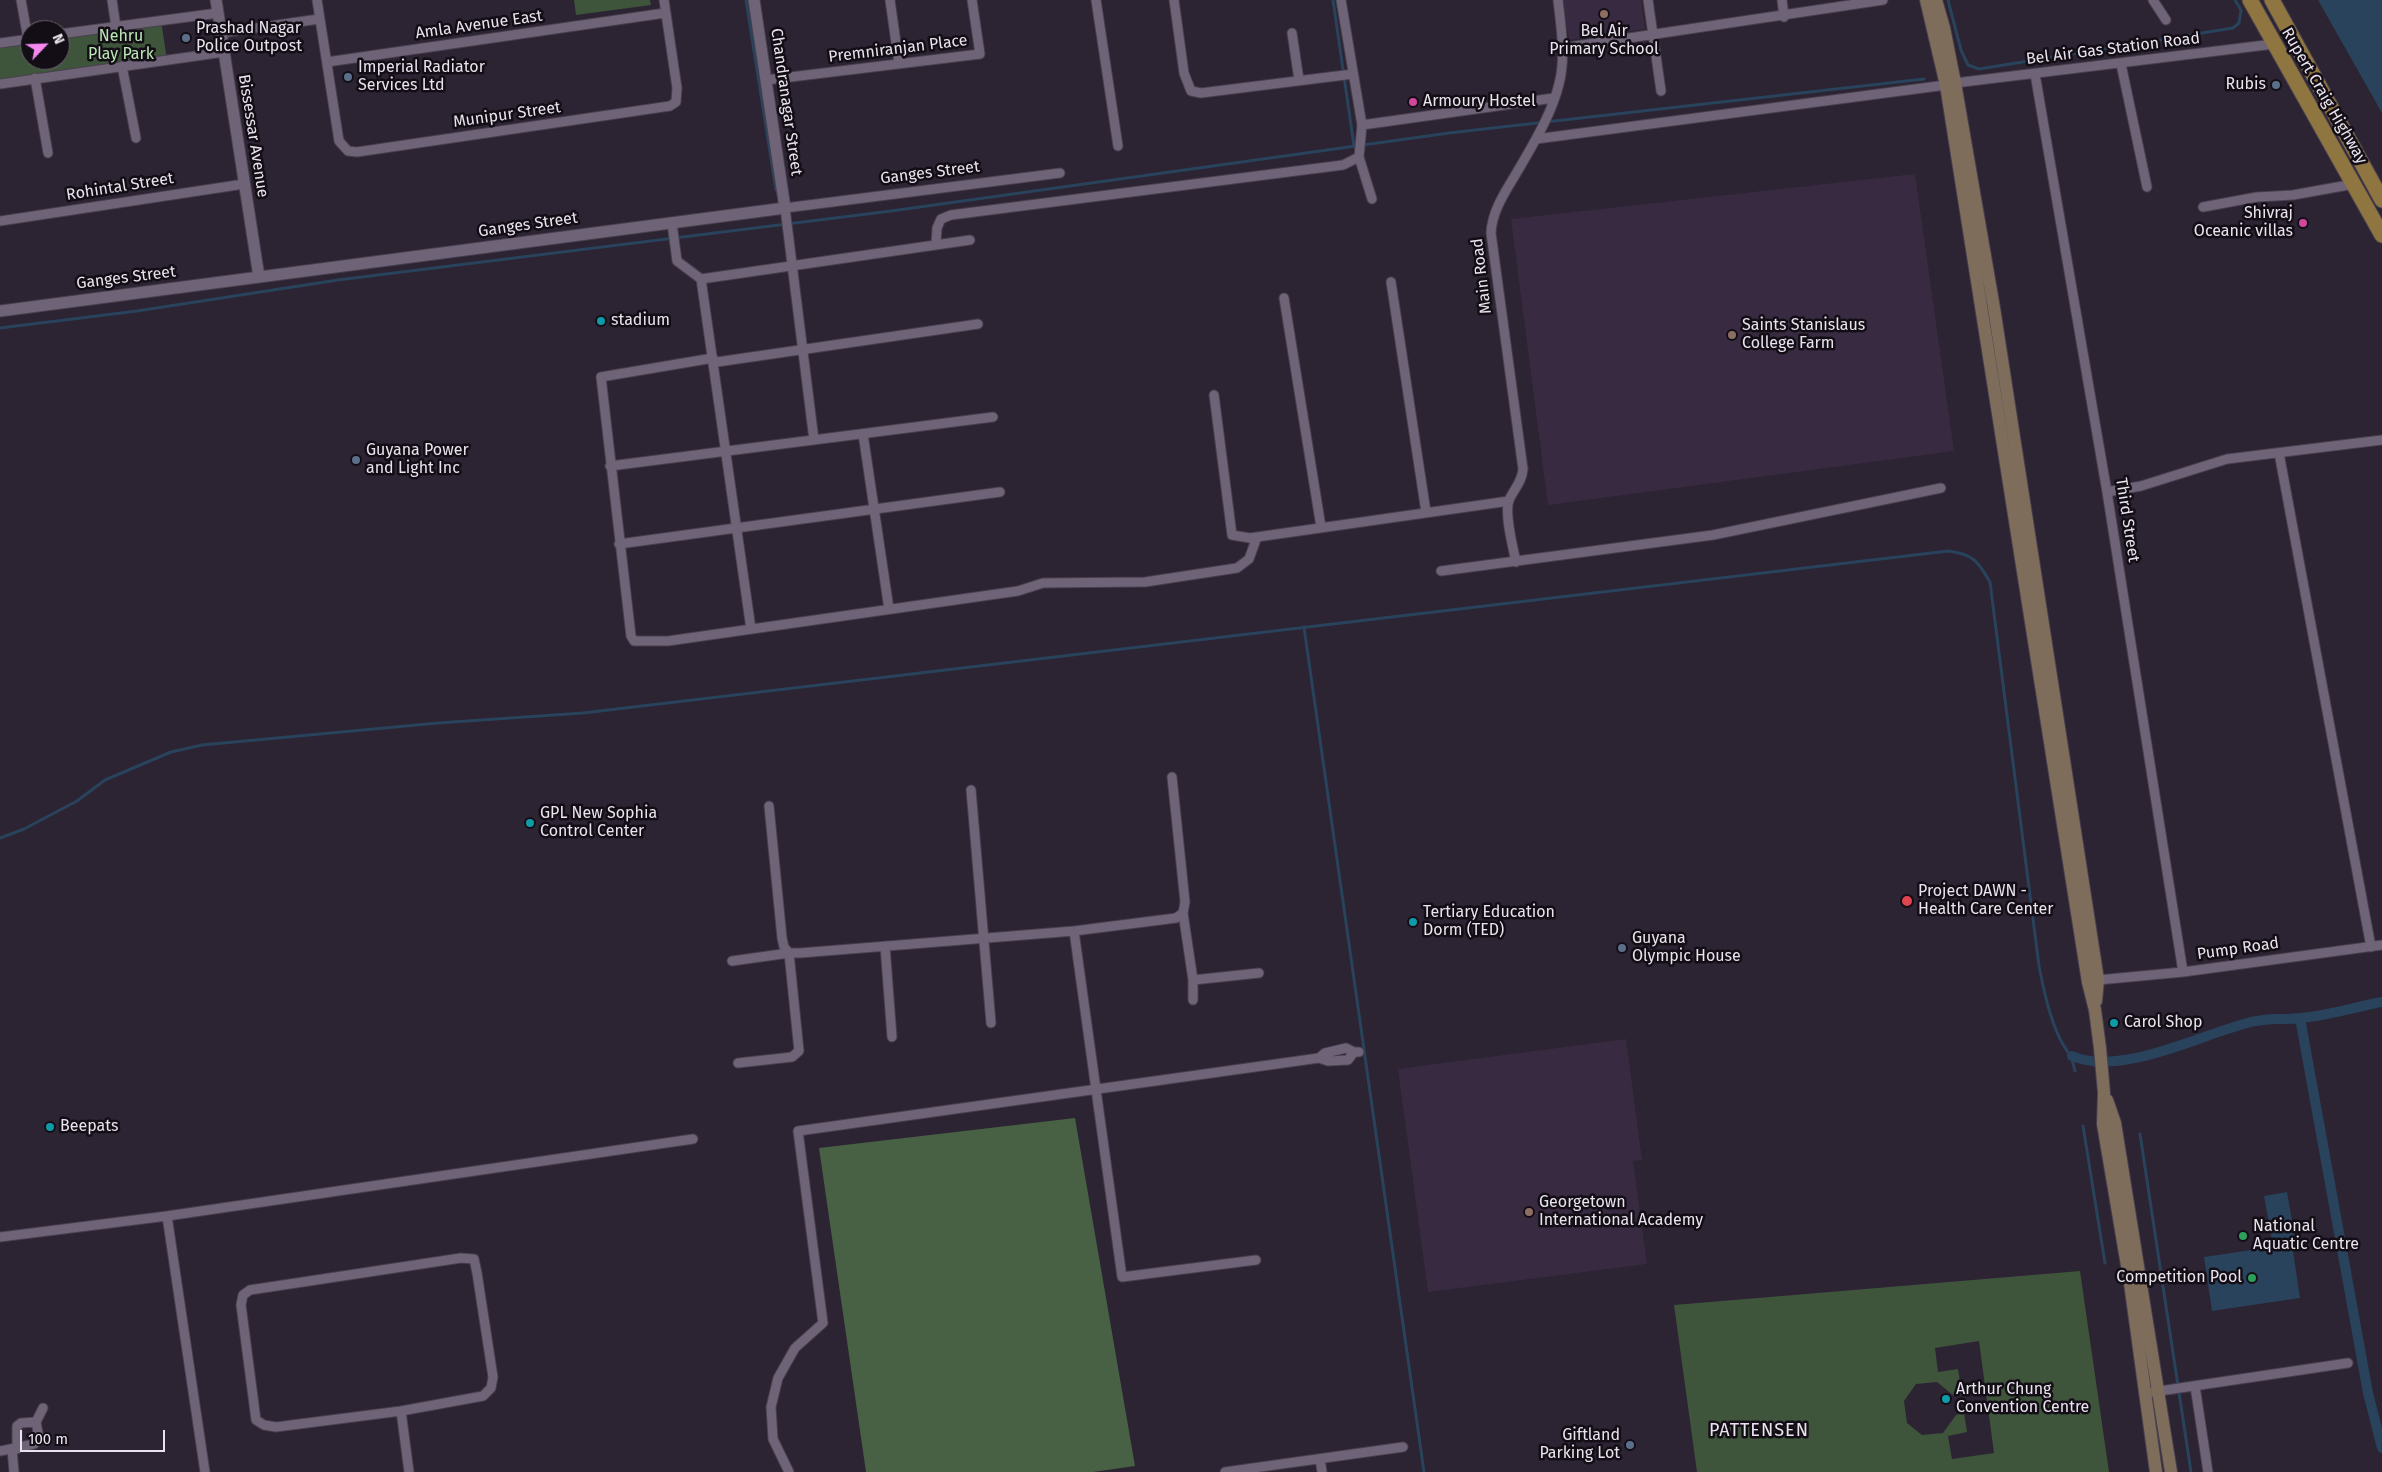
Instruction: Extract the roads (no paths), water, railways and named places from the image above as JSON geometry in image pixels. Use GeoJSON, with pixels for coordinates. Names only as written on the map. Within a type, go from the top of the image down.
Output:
{"type":"FeatureCollection","features":[{"type":"Feature","properties":{"kind":"main road"},"geometry":{"type":"LineString","coordinates":[[1926,0],[1950,84],[1994,308],[2098,980],[2095,1013]]}},
{"type":"Feature","properties":{"kind":"main road"},"geometry":{"type":"LineString","coordinates":[[1936,0],[2088,982],[2095,1013],[2104,1089],[2103,1124],[2130,1283],[2157,1391],[2171,1472]]}},
{"type":"Feature","properties":{"kind":"main road","name":"Rupert Craig Highway"},"geometry":{"type":"LineString","coordinates":[[2250,0],[2382,235]]}},
{"type":"Feature","properties":{"kind":"main road","name":"Rupert Craig Highway"},"geometry":{"type":"LineString","coordinates":[[2272,0],[2382,200]]}},
{"type":"Feature","properties":{"kind":"main road"},"geometry":{"type":"LineString","coordinates":[[2156,1472],[2157,1391]]}},
{"type":"Feature","properties":{"kind":"street"},"geometry":{"type":"LineString","coordinates":[[21,0],[25,20]]}},
{"type":"Feature","properties":{"kind":"street"},"geometry":{"type":"LineString","coordinates":[[112,0],[116,27]]}},
{"type":"Feature","properties":{"kind":"street","name":"Bissessar Avenue"},"geometry":{"type":"LineString","coordinates":[[216,0],[259,277]]}},
{"type":"Feature","properties":{"kind":"street"},"geometry":{"type":"LineString","coordinates":[[317,0],[326,62]]}},
{"type":"Feature","properties":{"kind":"street"},"geometry":{"type":"LineString","coordinates":[[664,0],[666,13]]}},
{"type":"Feature","properties":{"kind":"street","name":"Chandranagar Street"},"geometry":{"type":"LineString","coordinates":[[754,0],[785,208]]}},
{"type":"Feature","properties":{"kind":"street"},"geometry":{"type":"LineString","coordinates":[[890,0],[900,64]]}},
{"type":"Feature","properties":{"kind":"street","name":"Premniranjan Place"},"geometry":{"type":"LineString","coordinates":[[766,80],[980,54],[972,0]]}},
{"type":"Feature","properties":{"kind":"street"},"geometry":{"type":"LineString","coordinates":[[1096,0],[1118,146]]}},
{"type":"Feature","properties":{"kind":"street"},"geometry":{"type":"LineString","coordinates":[[1174,0],[1184,72],[1191,91],[1201,93],[1349,74]]}},
{"type":"Feature","properties":{"kind":"street"},"geometry":{"type":"LineString","coordinates":[[1342,0],[1349,74],[1362,125],[1360,154],[1372,199]]}},
{"type":"Feature","properties":{"kind":"street","name":"Main Road"},"geometry":{"type":"LineString","coordinates":[[1509,500],[1518,487],[1523,469],[1492,243],[1491,222],[1536,139],[1560,84],[1562,48],[1558,0]]}},
{"type":"Feature","properties":{"kind":"street"},"geometry":{"type":"LineString","coordinates":[[1648,0],[1660,91]]}},
{"type":"Feature","properties":{"kind":"street"},"geometry":{"type":"LineString","coordinates":[[1782,0],[1784,17]]}},
{"type":"Feature","properties":{"kind":"street"},"geometry":{"type":"LineString","coordinates":[[1562,48],[1784,17],[1883,0]]}},
{"type":"Feature","properties":{"kind":"street"},"geometry":{"type":"LineString","coordinates":[[2153,0],[2166,20]]}},
{"type":"Feature","properties":{"kind":"street"},"geometry":{"type":"LineString","coordinates":[[70,33],[218,13]]}},
{"type":"Feature","properties":{"kind":"street","name":"Amla Avenue East"},"geometry":{"type":"LineString","coordinates":[[326,62],[666,13]]}},
{"type":"Feature","properties":{"kind":"street","name":"Munipur Street"},"geometry":{"type":"LineString","coordinates":[[326,62],[338,141],[348,151],[357,152],[670,106],[676,102],[676,88],[666,13]]}},
{"type":"Feature","properties":{"kind":"street"},"geometry":{"type":"LineString","coordinates":[[221,32],[319,19]]}},
{"type":"Feature","properties":{"kind":"street"},"geometry":{"type":"LineString","coordinates":[[1292,33],[1299,80]]}},
{"type":"Feature","properties":{"kind":"street"},"geometry":{"type":"LineString","coordinates":[[0,43],[20,40]]}},
{"type":"Feature","properties":{"kind":"street","name":"Bel Air Gas Station Road"},"geometry":{"type":"LineString","coordinates":[[1536,139],[1950,84],[2274,44]]}},
{"type":"Feature","properties":{"kind":"street"},"geometry":{"type":"LineString","coordinates":[[0,84],[224,52]]}},
{"type":"Feature","properties":{"kind":"street"},"geometry":{"type":"LineString","coordinates":[[2121,64],[2147,187]]}},
{"type":"Feature","properties":{"kind":"street"},"geometry":{"type":"LineString","coordinates":[[122,66],[136,138]]}},
{"type":"Feature","properties":{"kind":"street","name":"Third Street"},"geometry":{"type":"LineString","coordinates":[[2035,74],[2107,492],[2183,972]]}},
{"type":"Feature","properties":{"kind":"street"},"geometry":{"type":"LineString","coordinates":[[35,78],[48,153]]}},
{"type":"Feature","properties":{"kind":"street"},"geometry":{"type":"LineString","coordinates":[[1362,125],[1554,98]]}},
{"type":"Feature","properties":{"kind":"street"},"geometry":{"type":"LineString","coordinates":[[936,244],[937,228],[941,219],[951,215],[1343,165],[1360,154]]}},
{"type":"Feature","properties":{"kind":"street","name":"Ganges Street"},"geometry":{"type":"LineString","coordinates":[[0,311],[259,277],[673,228],[785,208],[1060,173]]}},
{"type":"Feature","properties":{"kind":"street","name":"Rohintal Street"},"geometry":{"type":"LineString","coordinates":[[0,220],[244,184]]}},
{"type":"Feature","properties":{"kind":"street"},"geometry":{"type":"LineString","coordinates":[[2203,208],[2257,197],[2293,195],[2354,184]]}},
{"type":"Feature","properties":{"kind":"street"},"geometry":{"type":"LineString","coordinates":[[785,208],[814,440]]}},
{"type":"Feature","properties":{"kind":"street"},"geometry":{"type":"LineString","coordinates":[[673,228],[677,261],[701,279],[970,240]]}},
{"type":"Feature","properties":{"kind":"street"},"geometry":{"type":"LineString","coordinates":[[701,279],[751,629]]}},
{"type":"Feature","properties":{"kind":"street"},"geometry":{"type":"LineString","coordinates":[[1391,282],[1426,512]]}},
{"type":"Feature","properties":{"kind":"street"},"geometry":{"type":"LineString","coordinates":[[1284,298],[1321,527]]}},
{"type":"Feature","properties":{"kind":"street"},"geometry":{"type":"LineString","coordinates":[[978,324],[717,362],[713,359],[600,377],[630,631],[634,641],[668,641],[1018,591],[1044,583],[1145,582],[1237,568],[1249,559],[1257,537]]}},
{"type":"Feature","properties":{"kind":"street"},"geometry":{"type":"LineString","coordinates":[[1214,395],[1232,535],[1257,537],[1509,500],[1508,512],[1516,562]]}},
{"type":"Feature","properties":{"kind":"street"},"geometry":{"type":"LineString","coordinates":[[610,466],[993,417]]}},
{"type":"Feature","properties":{"kind":"street"},"geometry":{"type":"LineString","coordinates":[[863,434],[889,609]]}},
{"type":"Feature","properties":{"kind":"street"},"geometry":{"type":"LineString","coordinates":[[2107,492],[2141,486],[2227,459],[2382,440]]}},
{"type":"Feature","properties":{"kind":"street"},"geometry":{"type":"LineString","coordinates":[[2279,453],[2372,947]]}},
{"type":"Feature","properties":{"kind":"street"},"geometry":{"type":"LineString","coordinates":[[1441,571],[1736,531],[1941,488]]}},
{"type":"Feature","properties":{"kind":"street"},"geometry":{"type":"LineString","coordinates":[[619,544],[1000,492]]}},
{"type":"Feature","properties":{"kind":"street"},"geometry":{"type":"LineString","coordinates":[[1172,777],[1185,902],[1183,913],[1193,980],[1193,1000]]}},
{"type":"Feature","properties":{"kind":"street"},"geometry":{"type":"LineString","coordinates":[[971,790],[991,1023]]}},
{"type":"Feature","properties":{"kind":"street"},"geometry":{"type":"LineString","coordinates":[[738,1064],[792,1057],[799,1051],[789,952],[784,947],[782,938],[769,806]]}},
{"type":"Feature","properties":{"kind":"street"},"geometry":{"type":"LineString","coordinates":[[732,961],[789,952],[1074,930],[1176,918],[1183,913]]}},
{"type":"Feature","properties":{"kind":"street"},"geometry":{"type":"LineString","coordinates":[[1074,930],[1122,1276],[1256,1260]]}},
{"type":"Feature","properties":{"kind":"street","name":"Pump Road"},"geometry":{"type":"LineString","coordinates":[[2098,980],[2183,972],[2382,945]]}},
{"type":"Feature","properties":{"kind":"street"},"geometry":{"type":"LineString","coordinates":[[885,946],[892,1037]]}},
{"type":"Feature","properties":{"kind":"street"},"geometry":{"type":"LineString","coordinates":[[1193,980],[1259,973]]}},
{"type":"Feature","properties":{"kind":"street"},"geometry":{"type":"LineString","coordinates":[[789,1472],[773,1439],[771,1407],[778,1378],[795,1348],[823,1323],[798,1131],[1097,1087],[1319,1058],[1328,1061],[1348,1060],[1357,1052]]}},
{"type":"Feature","properties":{"kind":"street"},"geometry":{"type":"LineString","coordinates":[[0,1237],[167,1216],[693,1138]]}},
{"type":"Feature","properties":{"kind":"street"},"geometry":{"type":"LineString","coordinates":[[167,1216],[205,1472]]}},
{"type":"Feature","properties":{"kind":"street"},"geometry":{"type":"LineString","coordinates":[[461,1258],[474,1259],[493,1377],[491,1388],[483,1396],[401,1410],[276,1427],[264,1425],[256,1420],[242,1305],[243,1295],[250,1290],[260,1288],[461,1258]]}},
{"type":"Feature","properties":{"kind":"street"},"geometry":{"type":"LineString","coordinates":[[2157,1391],[2348,1363]]}},
{"type":"Feature","properties":{"kind":"street"},"geometry":{"type":"LineString","coordinates":[[2194,1386],[2208,1472]]}},
{"type":"Feature","properties":{"kind":"street"},"geometry":{"type":"LineString","coordinates":[[0,1451],[34,1444],[38,1438],[36,1422],[43,1408]]}},
{"type":"Feature","properties":{"kind":"street"},"geometry":{"type":"LineString","coordinates":[[401,1410],[409,1472]]}},
{"type":"Feature","properties":{"kind":"street"},"geometry":{"type":"LineString","coordinates":[[14,1472],[16,1426],[21,1423],[36,1422]]}},
{"type":"Feature","properties":{"kind":"street"},"geometry":{"type":"LineString","coordinates":[[1225,1472],[1403,1447]]}},
{"type":"Feature","properties":{"kind":"street"},"geometry":{"type":"LineString","coordinates":[[1320,1458],[1322,1472]]}},
{"type":"Feature","properties":{"kind":"water"},"geometry":{"type":"Polygon","coordinates":[[[2318,0],[2382,0],[2382,113],[2318,0]]]}},
{"type":"Feature","properties":{"kind":"water"},"geometry":{"type":"Polygon","coordinates":[[[2287,1192],[2295,1238],[2272,1241],[2264,1196],[2287,1192]]]}},
{"type":"Feature","properties":{"kind":"water","name":"Competition Pool"},"geometry":{"type":"Polygon","coordinates":[[[2292,1244],[2300,1298],[2212,1311],[2204,1257],[2292,1244]]]}},
{"type":"Feature","properties":{"kind":"waterway"},"geometry":{"type":"LineString","coordinates":[[746,0],[776,190]]}},
{"type":"Feature","properties":{"kind":"waterway"},"geometry":{"type":"LineString","coordinates":[[1333,0],[1354,146]]}},
{"type":"Feature","properties":{"kind":"waterway"},"geometry":{"type":"LineString","coordinates":[[1948,0],[1961,50],[1968,65],[1979,69],[2233,28],[2239,23],[2241,10],[2235,0]]}},
{"type":"Feature","properties":{"kind":"waterway"},"geometry":{"type":"LineString","coordinates":[[0,328],[137,311],[338,280],[891,211],[1449,133],[1924,79]]}},
{"type":"Feature","properties":{"kind":"waterway"},"geometry":{"type":"LineString","coordinates":[[0,838],[24,829],[77,801],[105,780],[171,752],[202,745],[438,723],[583,713],[1948,551],[1963,554],[1974,560],[1990,582],[2039,966],[2053,1021],[2060,1039],[2071,1057],[2075,1071]]}},
{"type":"Feature","properties":{"kind":"waterway"},"geometry":{"type":"LineString","coordinates":[[1304,627],[1424,1472]]}},
{"type":"Feature","properties":{"kind":"waterway"},"geometry":{"type":"LineString","coordinates":[[2072,1056],[2092,1061],[2137,1058],[2251,1022],[2310,1017],[2382,1002]]}},
{"type":"Feature","properties":{"kind":"waterway"},"geometry":{"type":"LineString","coordinates":[[2300,1018],[2368,1393],[2382,1448]]}},
{"type":"Feature","properties":{"kind":"waterway"},"geometry":{"type":"LineString","coordinates":[[2083,1126],[2105,1263]]}},
{"type":"Feature","properties":{"kind":"waterway"},"geometry":{"type":"LineString","coordinates":[[2140,1134],[2191,1472]]}},
{"type":"Feature","properties":{"kind":"place","name":"Bel Air Primary School"},"geometry":{"type":"Point","coordinates":[1604,14]}},
{"type":"Feature","properties":{"kind":"place","name":"Prashad Nagar Police Outpost"},"geometry":{"type":"Point","coordinates":[186,38]}},
{"type":"Feature","properties":{"kind":"place","name":"Imperial Radiator Services Ltd"},"geometry":{"type":"Point","coordinates":[348,77]}},
{"type":"Feature","properties":{"kind":"place","name":"Rubis"},"geometry":{"type":"Point","coordinates":[2276,85]}},
{"type":"Feature","properties":{"kind":"place","name":"Armoury Hostel"},"geometry":{"type":"Point","coordinates":[1413,102]}},
{"type":"Feature","properties":{"kind":"place","name":"Shivraj Oceanic villas"},"geometry":{"type":"Point","coordinates":[2303,223]}},
{"type":"Feature","properties":{"kind":"place","name":"stadium"},"geometry":{"type":"Point","coordinates":[601,321]}},
{"type":"Feature","properties":{"kind":"place","name":"Saints Stanislaus College Farm"},"geometry":{"type":"Point","coordinates":[1732,335]}},
{"type":"Feature","properties":{"kind":"place","name":"Guyana Power and Light Inc"},"geometry":{"type":"Point","coordinates":[356,460]}},
{"type":"Feature","properties":{"kind":"place","name":"GPL New Sophia Control Center"},"geometry":{"type":"Point","coordinates":[530,823]}},
{"type":"Feature","properties":{"kind":"place","name":"Project DAWN - Health Care Center"},"geometry":{"type":"Point","coordinates":[1907,901]}},
{"type":"Feature","properties":{"kind":"place","name":"Tertiary Education Dorm (TED)"},"geometry":{"type":"Point","coordinates":[1413,922]}},
{"type":"Feature","properties":{"kind":"place","name":"Guyana Olympic House"},"geometry":{"type":"Point","coordinates":[1622,948]}},
{"type":"Feature","properties":{"kind":"place","name":"Carol Shop"},"geometry":{"type":"Point","coordinates":[2114,1023]}},
{"type":"Feature","properties":{"kind":"place","name":"Beepats"},"geometry":{"type":"Point","coordinates":[50,1127]}},
{"type":"Feature","properties":{"kind":"place","name":"Georgetown International Academy"},"geometry":{"type":"Point","coordinates":[1529,1212]}},
{"type":"Feature","properties":{"kind":"place","name":"National Aquatic Centre"},"geometry":{"type":"Point","coordinates":[2243,1236]}},
{"type":"Feature","properties":{"kind":"place","name":"Competition Pool"},"geometry":{"type":"Point","coordinates":[2252,1278]}},
{"type":"Feature","properties":{"kind":"place","name":"Arthur Chung Convention Centre"},"geometry":{"type":"Point","coordinates":[1946,1399]}},
{"type":"Feature","properties":{"kind":"place","name":"Giftland Parking Lot"},"geometry":{"type":"Point","coordinates":[1630,1445]}},
{"type":"Feature","properties":{"kind":"district","name":"PATTENSEN"},"geometry":{"type":"Point","coordinates":[1759,1431]}},
{"type":"Feature","properties":{"kind":"park label","name":"Nehru Play Park"},"geometry":{"type":"Point","coordinates":[121,46]}}]}
